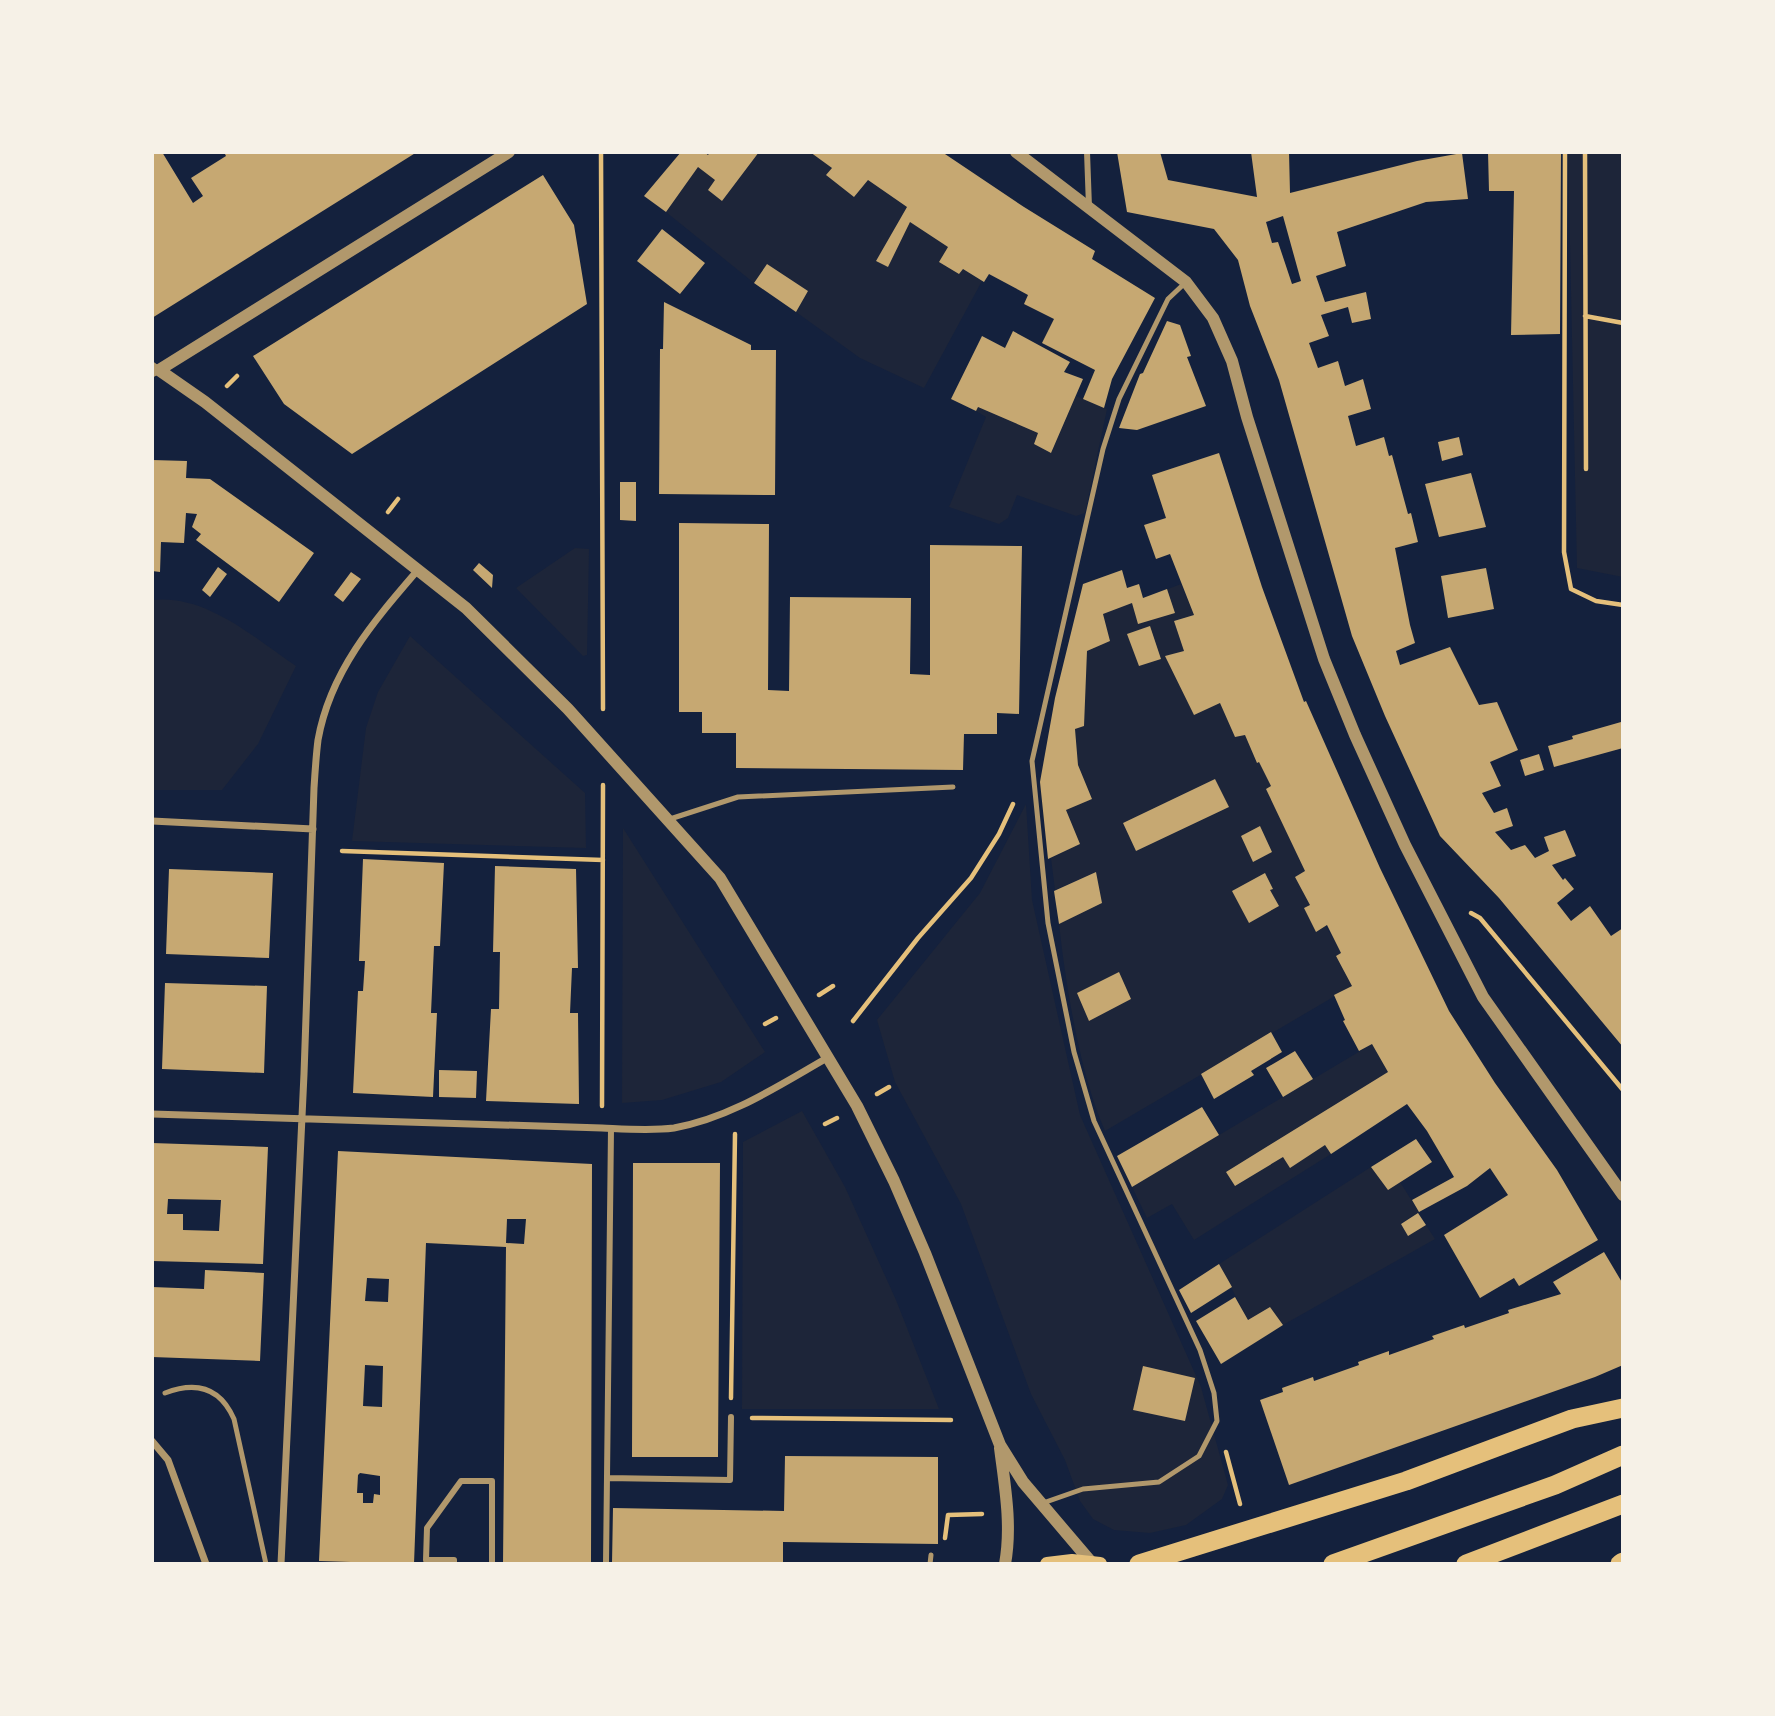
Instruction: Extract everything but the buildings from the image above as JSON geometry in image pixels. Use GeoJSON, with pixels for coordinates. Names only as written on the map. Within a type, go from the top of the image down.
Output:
{"type":"FeatureCollection","features":[{"type":"Feature","properties":{"kind":"highway"},"geometry":{"type":"LineString","coordinates":[[1139,1564],[1406,1481],[1572,1419],[1623,1408]]}},
{"type":"Feature","properties":{"kind":"highway"},"geometry":{"type":"LineString","coordinates":[[1333,1564],[1555,1485],[1623,1455]]}},
{"type":"Feature","properties":{"kind":"highway"},"geometry":{"type":"LineString","coordinates":[[1466,1564],[1623,1503]]}},
{"type":"Feature","properties":{"kind":"main road"},"geometry":{"type":"LineString","coordinates":[[1047,1564],[1072,1561],[1096,1563]]}},
{"type":"Feature","properties":{"kind":"street"},"geometry":{"type":"LineString","coordinates":[[509,152],[154,370],[205,401],[466,608],[568,709],[719,878],[857,1106],[925,1253],[1000,1445],[1023,1482],[1096,1563]]}},
{"type":"Feature","properties":{"kind":"street"},"geometry":{"type":"LineString","coordinates":[[1016,152],[1186,282],[1213,318],[1231,360],[1324,659],[1405,845],[1483,998],[1623,1195]]}},
{"type":"Feature","properties":{"kind":"street"},"geometry":{"type":"LineString","coordinates":[[1087,152],[1089,206]]}},
{"type":"Feature","properties":{"kind":"street"},"geometry":{"type":"LineString","coordinates":[[281,1564],[318,741],[325,712],[339,676],[353,651],[377,616],[417,571]]}},
{"type":"Feature","properties":{"kind":"street"},"geometry":{"type":"LineString","coordinates":[[152,821],[313,829]]}},
{"type":"Feature","properties":{"kind":"street"},"geometry":{"type":"LineString","coordinates":[[152,1114],[611,1129],[670,1128],[707,1121],[735,1110],[827,1058]]}},
{"type":"Feature","properties":{"kind":"street"},"geometry":{"type":"LineString","coordinates":[[606,1564],[611,1129]]}},
{"type":"Feature","properties":{"kind":"street"},"geometry":{"type":"LineString","coordinates":[[607,1478],[730,1480],[731,1417]]}},
{"type":"Feature","properties":{"kind":"street"},"geometry":{"type":"LineString","coordinates":[[152,1441],[168,1460],[206,1564]]}},
{"type":"Feature","properties":{"kind":"street"},"geometry":{"type":"LineString","coordinates":[[1000,1445],[1008,1516],[1009,1547],[1005,1564]]}},
{"type":"Feature","properties":{"kind":"street"},"geometry":{"type":"LineString","coordinates":[[454,1564],[454,1560],[426,1560],[427,1528],[461,1481],[492,1481],[492,1564]]}},
{"type":"Feature","properties":{"kind":"lane"},"geometry":{"type":"LineString","coordinates":[[1041,1504],[1083,1489],[1159,1482],[1199,1456],[1217,1421],[1214,1393],[1200,1350],[1094,1121],[1074,1052],[1048,923],[1032,761],[1103,449],[1119,399],[1168,299],[1186,282]]}},
{"type":"Feature","properties":{"kind":"lane"},"geometry":{"type":"LineString","coordinates":[[667,820],[738,797],[953,787]]}},
{"type":"Feature","properties":{"kind":"lane"},"geometry":{"type":"LineString","coordinates":[[165,1393],[195,1386],[210,1391],[229,1408],[234,1419],[266,1564]]}},
{"type":"Feature","properties":{"kind":"lane"},"geometry":{"type":"LineString","coordinates":[[930,1564],[931,1555]]}},
{"type":"Feature","properties":{"kind":"path"},"geometry":{"type":"LineString","coordinates":[[601,152],[603,709]]}},
{"type":"Feature","properties":{"kind":"path"},"geometry":{"type":"LineString","coordinates":[[1565,152],[1564,552],[1571,589],[1596,601],[1623,605]]}},
{"type":"Feature","properties":{"kind":"path"},"geometry":{"type":"LineString","coordinates":[[1585,152],[1586,469]]}},
{"type":"Feature","properties":{"kind":"path"},"geometry":{"type":"LineString","coordinates":[[1585,316],[1623,323]]}},
{"type":"Feature","properties":{"kind":"path"},"geometry":{"type":"LineString","coordinates":[[226,387],[237,376]]}},
{"type":"Feature","properties":{"kind":"path"},"geometry":{"type":"LineString","coordinates":[[388,512],[398,499]]}},
{"type":"Feature","properties":{"kind":"path"},"geometry":{"type":"LineString","coordinates":[[853,1021],[918,938],[978,868],[999,834],[1032,761]]}},
{"type":"Feature","properties":{"kind":"path"},"geometry":{"type":"LineString","coordinates":[[602,1110],[603,780]]}},
{"type":"Feature","properties":{"kind":"path"},"geometry":{"type":"LineString","coordinates":[[342,851],[603,860]]}},
{"type":"Feature","properties":{"kind":"path"},"geometry":{"type":"LineString","coordinates":[[1432,897],[1480,918],[1623,1090]]}},
{"type":"Feature","properties":{"kind":"path"},"geometry":{"type":"LineString","coordinates":[[815,997],[833,986]]}},
{"type":"Feature","properties":{"kind":"path"},"geometry":{"type":"LineString","coordinates":[[876,1095],[889,1087]]}},
{"type":"Feature","properties":{"kind":"path"},"geometry":{"type":"LineString","coordinates":[[735,1133],[731,1417],[951,1420]]}},
{"type":"Feature","properties":{"kind":"path"},"geometry":{"type":"LineString","coordinates":[[1217,1421],[1243,1514]]}},
{"type":"Feature","properties":{"kind":"path"},"geometry":{"type":"LineString","coordinates":[[947,1515],[983,1514]]}},
{"type":"Feature","properties":{"kind":"shaded area"},"geometry":{"type":"Polygon","coordinates":[[[759,152],[810,152],[832,168],[827,176],[854,197],[868,180],[907,207],[876,261],[888,267],[910,222],[948,247],[939,262],[959,274],[963,269],[982,281],[924,388],[860,358],[796,312],[808,291],[767,264],[754,283],[666,212],[698,167],[715,180],[708,190],[722,201],[759,152]]]}},
{"type":"Feature","properties":{"kind":"shaded area"},"geometry":{"type":"Polygon","coordinates":[[[1568,152],[1623,152],[1623,577],[1577,568],[1568,152]]]}},
{"type":"Feature","properties":{"kind":"shaded area"},"geometry":{"type":"Polygon","coordinates":[[[1076,396],[1107,409],[1085,513],[1076,516],[1017,495],[1008,518],[999,524],[949,507],[986,417],[976,411],[978,407],[1038,433],[1034,444],[1051,453],[1076,396]]]}},
{"type":"Feature","properties":{"kind":"shaded area"},"geometry":{"type":"Polygon","coordinates":[[[575,548],[589,549],[587,655],[583,656],[516,588],[575,548]]]}},
{"type":"Feature","properties":{"kind":"shaded area"},"geometry":{"type":"Polygon","coordinates":[[[1181,584],[1194,615],[1174,621],[1184,651],[1166,657],[1194,714],[1220,703],[1235,737],[1245,735],[1256,762],[1259,762],[1271,786],[1267,789],[1305,871],[1295,877],[1336,943],[1341,953],[1336,956],[1352,986],[1105,1131],[1081,1057],[1059,924],[1102,903],[1096,872],[1055,890],[1051,858],[1080,844],[1066,810],[1092,798],[1078,765],[1075,729],[1085,687],[1087,651],[1110,641],[1103,614],[1181,584]],[[1215,779],[1123,823],[1136,851],[1228,808],[1215,779]]]}},
{"type":"Feature","properties":{"kind":"shaded area"},"geometry":{"type":"Polygon","coordinates":[[[152,600],[172,600],[211,611],[246,631],[296,666],[258,744],[222,790],[152,790],[152,600]]]}},
{"type":"Feature","properties":{"kind":"shaded area"},"geometry":{"type":"Polygon","coordinates":[[[410,636],[585,793],[586,848],[352,841],[366,728],[378,692],[410,636]]]}},
{"type":"Feature","properties":{"kind":"shaded area"},"geometry":{"type":"Polygon","coordinates":[[[1026,804],[1032,900],[1080,1115],[1201,1387],[1228,1485],[1222,1499],[1186,1525],[1150,1533],[1114,1530],[1093,1519],[1080,1501],[1065,1460],[1031,1394],[961,1204],[895,1082],[877,1020],[980,893],[1026,804]]]}},
{"type":"Feature","properties":{"kind":"shaded area"},"geometry":{"type":"Polygon","coordinates":[[[623,828],[765,1052],[721,1082],[662,1100],[622,1103],[623,828]]]}},
{"type":"Feature","properties":{"kind":"shaded area"},"geometry":{"type":"Polygon","coordinates":[[[1372,1044],[1388,1072],[1226,1172],[1236,1186],[1283,1157],[1325,1145],[1331,1154],[1194,1240],[1172,1204],[1147,1218],[1132,1187],[1372,1044]]]}},
{"type":"Feature","properties":{"kind":"shaded area"},"geometry":{"type":"Polygon","coordinates":[[[802,1111],[845,1187],[896,1300],[939,1409],[742,1409],[743,1142],[802,1111]]]}},
{"type":"Feature","properties":{"kind":"shaded area"},"geometry":{"type":"Polygon","coordinates":[[[1371,1167],[1388,1189],[1400,1182],[1419,1212],[1401,1223],[1408,1235],[1426,1225],[1435,1239],[1283,1325],[1270,1307],[1248,1320],[1219,1264],[1371,1167]]]}}]}
